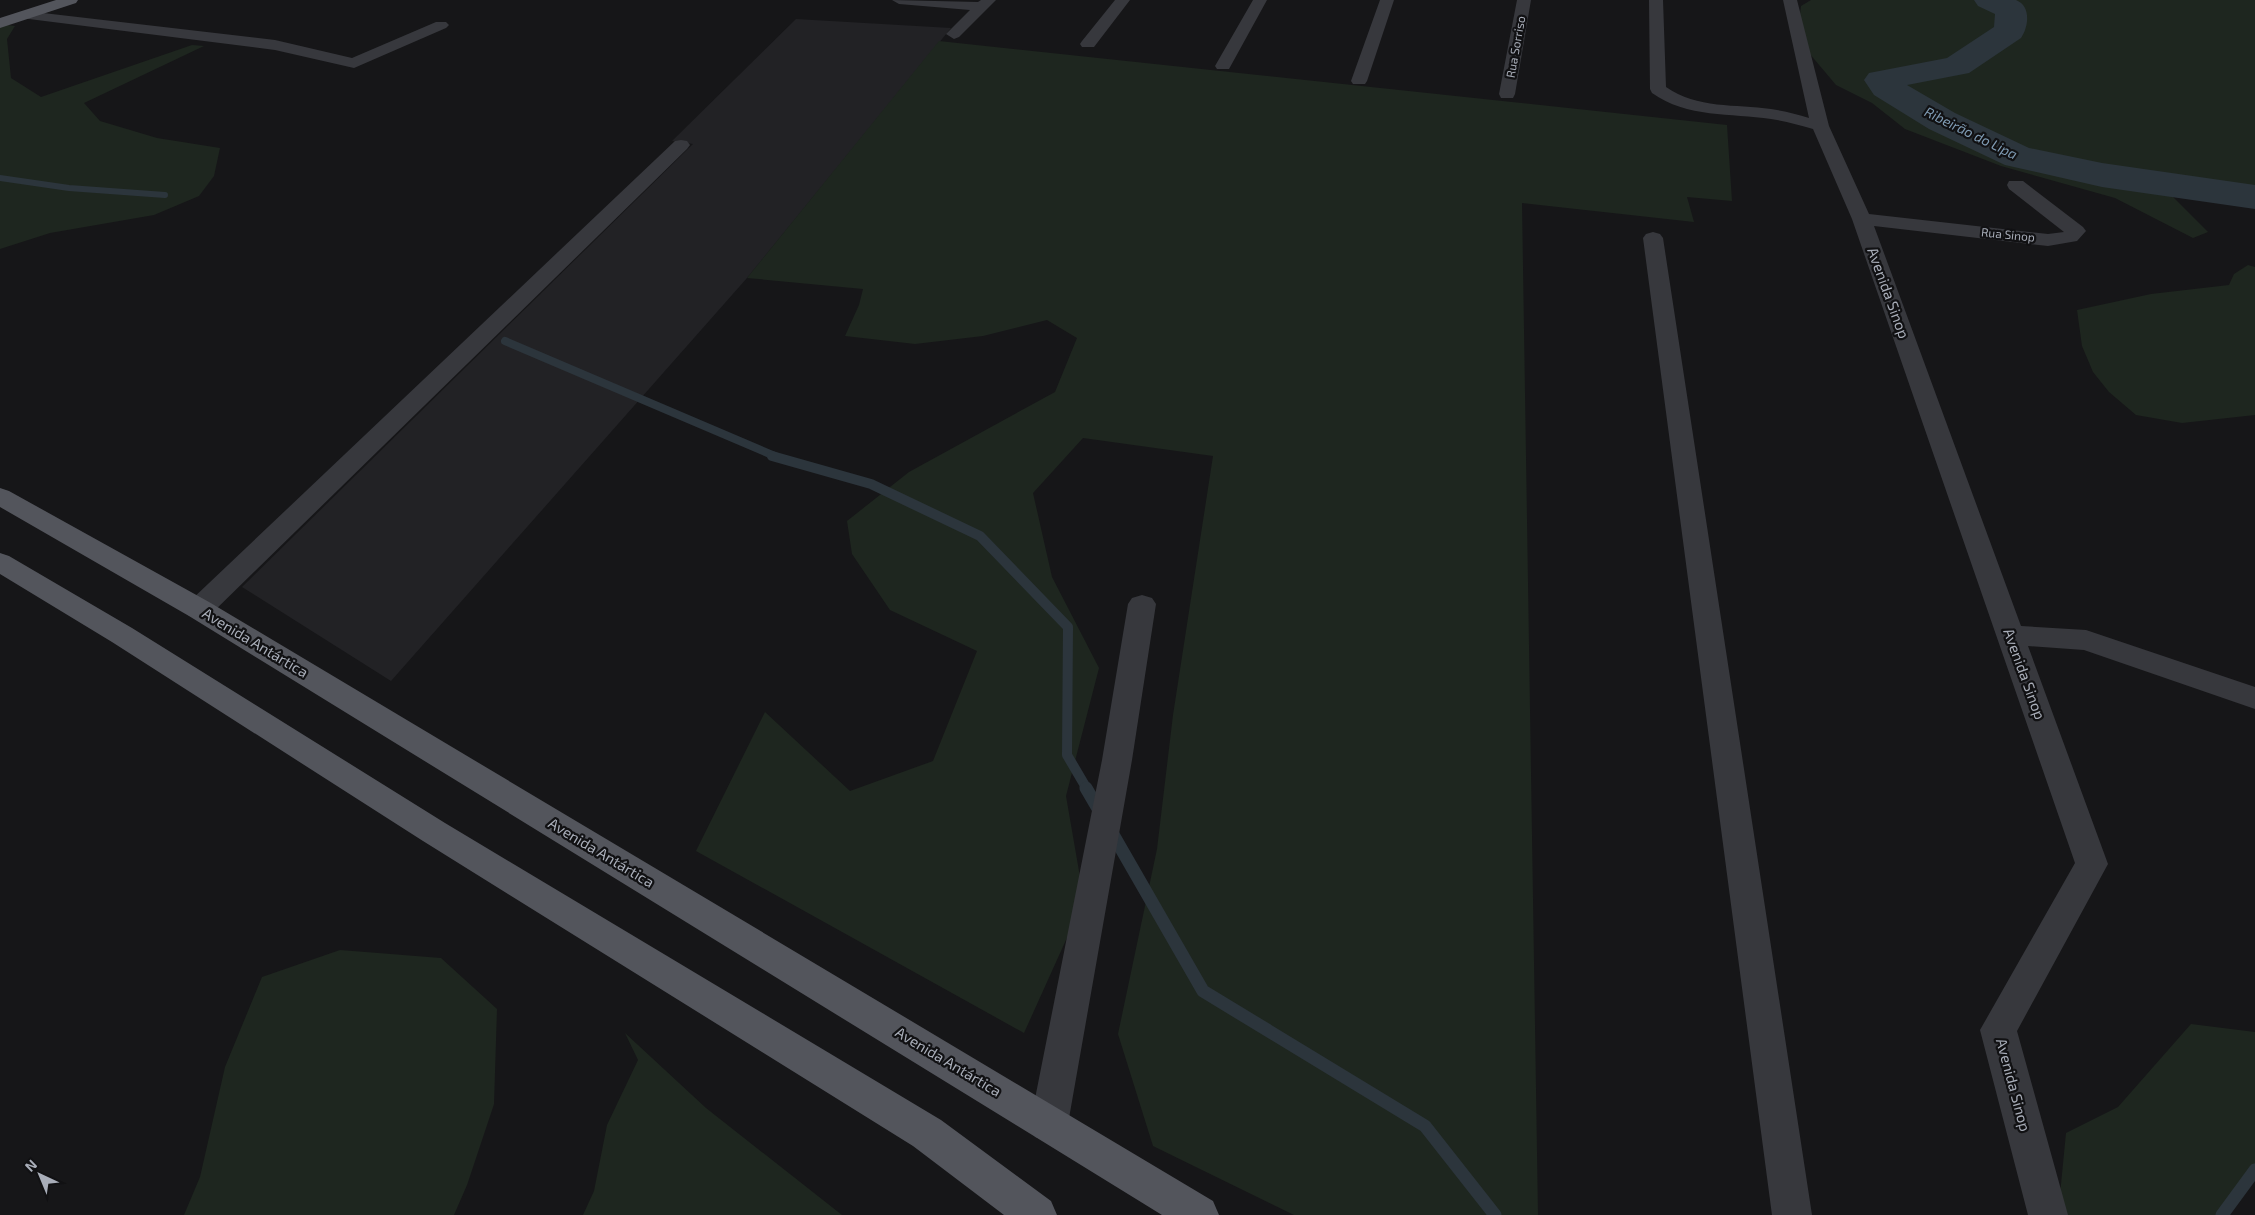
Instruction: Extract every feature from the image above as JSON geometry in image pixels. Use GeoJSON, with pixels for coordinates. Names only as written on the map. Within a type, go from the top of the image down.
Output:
{"type":"FeatureCollection","features":[{"type":"Feature","properties":{"kind":"main road"},"geometry":{"type":"LineString","coordinates":[[0,24],[71,0]]}},
{"type":"Feature","properties":{"kind":"main road","name":"Avenida Antártica"},"geometry":{"type":"LineString","coordinates":[[0,496],[199,609],[1200,1215]]}},
{"type":"Feature","properties":{"kind":"main road"},"geometry":{"type":"LineString","coordinates":[[0,562],[122,635],[442,837],[928,1133],[1037,1215]]}},
{"type":"Feature","properties":{"kind":"street"},"geometry":{"type":"LineString","coordinates":[[899,0],[985,4]]}},
{"type":"Feature","properties":{"kind":"street"},"geometry":{"type":"LineString","coordinates":[[1088,44],[1123,0]]}},
{"type":"Feature","properties":{"kind":"street"},"geometry":{"type":"LineString","coordinates":[[1222,66],[1260,0]]}},
{"type":"Feature","properties":{"kind":"street"},"geometry":{"type":"LineString","coordinates":[[1359,81],[1387,0]]}},
{"type":"Feature","properties":{"kind":"street","name":"Rua Sorriso"},"geometry":{"type":"LineString","coordinates":[[1508,94],[1524,0]]}},
{"type":"Feature","properties":{"kind":"street","name":"Avenida Sinop"},"geometry":{"type":"LineString","coordinates":[[1790,0],[1820,126],[1862,219],[2092,864],[1998,1030],[2048,1215]]}},
{"type":"Feature","properties":{"kind":"street"},"geometry":{"type":"LineString","coordinates":[[1651,1],[1658,89],[1664,95],[1686,104],[1773,115],[1820,126]]}},
{"type":"Feature","properties":{"kind":"street"},"geometry":{"type":"LineString","coordinates":[[954,34],[985,4]]}},
{"type":"Feature","properties":{"kind":"street"},"geometry":{"type":"LineString","coordinates":[[26,15],[276,45],[354,63],[441,25]]}},
{"type":"Feature","properties":{"kind":"street"},"geometry":{"type":"LineString","coordinates":[[199,609],[681,145]]}},
{"type":"Feature","properties":{"kind":"street","name":"Rua Sinop"},"geometry":{"type":"LineString","coordinates":[[1862,219],[2048,240],[2070,237],[2076,231],[2016,185]]}},
{"type":"Feature","properties":{"kind":"street"},"geometry":{"type":"LineString","coordinates":[[1654,238],[1792,1215]]}},
{"type":"Feature","properties":{"kind":"street"},"geometry":{"type":"LineString","coordinates":[[1049,1124],[1100,851],[1142,604]]}},
{"type":"Feature","properties":{"kind":"street"},"geometry":{"type":"LineString","coordinates":[[2010,635],[2086,640],[2255,698]]}},
{"type":"Feature","properties":{"kind":"shaded area"},"geometry":{"type":"Polygon","coordinates":[[[1811,0],[2255,0],[2255,197],[2158,182],[2208,232],[2193,238],[2115,198],[2001,166],[1905,129],[1872,103],[1836,85],[1809,53],[1800,15],[1801,6],[1811,0]]]}},
{"type":"Feature","properties":{"kind":"shaded area"},"geometry":{"type":"Polygon","coordinates":[[[796,19],[951,28],[747,278],[391,681],[242,587],[693,144],[672,141],[796,19]]]}},
{"type":"Feature","properties":{"kind":"shaded area"},"geometry":{"type":"Polygon","coordinates":[[[0,24],[15,26],[7,39],[11,78],[41,97],[192,45],[204,46],[84,103],[100,121],[157,138],[220,148],[214,176],[199,196],[154,215],[50,233],[0,249],[0,24]]]}},
{"type":"Feature","properties":{"kind":"shaded area"},"geometry":{"type":"Polygon","coordinates":[[[939,41],[1727,125],[1732,201],[1687,197],[1694,222],[1522,203],[1538,1215],[1294,1215],[1153,1146],[1118,1034],[1157,849],[1173,715],[1213,456],[1083,438],[1033,493],[1052,577],[1099,668],[1066,796],[1084,900],[1024,1033],[696,851],[765,712],[850,791],[933,761],[977,651],[890,610],[852,554],[847,521],[909,472],[1055,392],[1077,338],[1047,320],[983,336],[915,344],[845,336],[859,305],[863,289],[747,278],[939,41]]]}},
{"type":"Feature","properties":{"kind":"shaded area"},"geometry":{"type":"Polygon","coordinates":[[[2248,265],[2255,267],[2255,415],[2182,423],[2136,415],[2109,392],[2093,372],[2082,346],[2077,310],[2151,294],[2229,285],[2234,274],[2248,265]]]}},
{"type":"Feature","properties":{"kind":"shaded area"},"geometry":{"type":"Polygon","coordinates":[[[340,950],[441,958],[497,1009],[494,1104],[467,1185],[454,1215],[184,1215],[200,1177],[225,1067],[262,977],[340,950]]]}},
{"type":"Feature","properties":{"kind":"shaded area"},"geometry":{"type":"Polygon","coordinates":[[[2191,1024],[2255,1032],[2255,1170],[2222,1215],[2058,1215],[2066,1133],[2118,1107],[2191,1024]]]}},
{"type":"Feature","properties":{"kind":"shaded area"},"geometry":{"type":"Polygon","coordinates":[[[625,1033],[706,1108],[842,1215],[583,1215],[594,1191],[607,1125],[638,1060],[625,1033]]]}},
{"type":"Feature","properties":{"kind":"waterway","name":"Ribeirão do Lipa"},"geometry":{"type":"LineString","coordinates":[[1989,0],[2011,9],[2010,31],[1957,66],[1881,80],[1886,88],[1942,121],[2018,157],[2102,175],[2255,197]]}},
{"type":"Feature","properties":{"kind":"waterway"},"geometry":{"type":"LineString","coordinates":[[0,178],[69,188],[165,195]]}},
{"type":"Feature","properties":{"kind":"waterway"},"geometry":{"type":"LineString","coordinates":[[505,341],[777,457]]}},
{"type":"Feature","properties":{"kind":"waterway"},"geometry":{"type":"LineString","coordinates":[[772,456],[871,484],[980,536],[1068,627],[1067,755],[1087,789]]}},
{"type":"Feature","properties":{"kind":"waterway"},"geometry":{"type":"LineString","coordinates":[[1086,788],[1100,812]]}},
{"type":"Feature","properties":{"kind":"waterway"},"geometry":{"type":"LineString","coordinates":[[1111,831],[1203,991],[1425,1126],[1495,1215]]}},
{"type":"Feature","properties":{"kind":"waterway"},"geometry":{"type":"LineString","coordinates":[[2222,1215],[2255,1170]]}}]}
